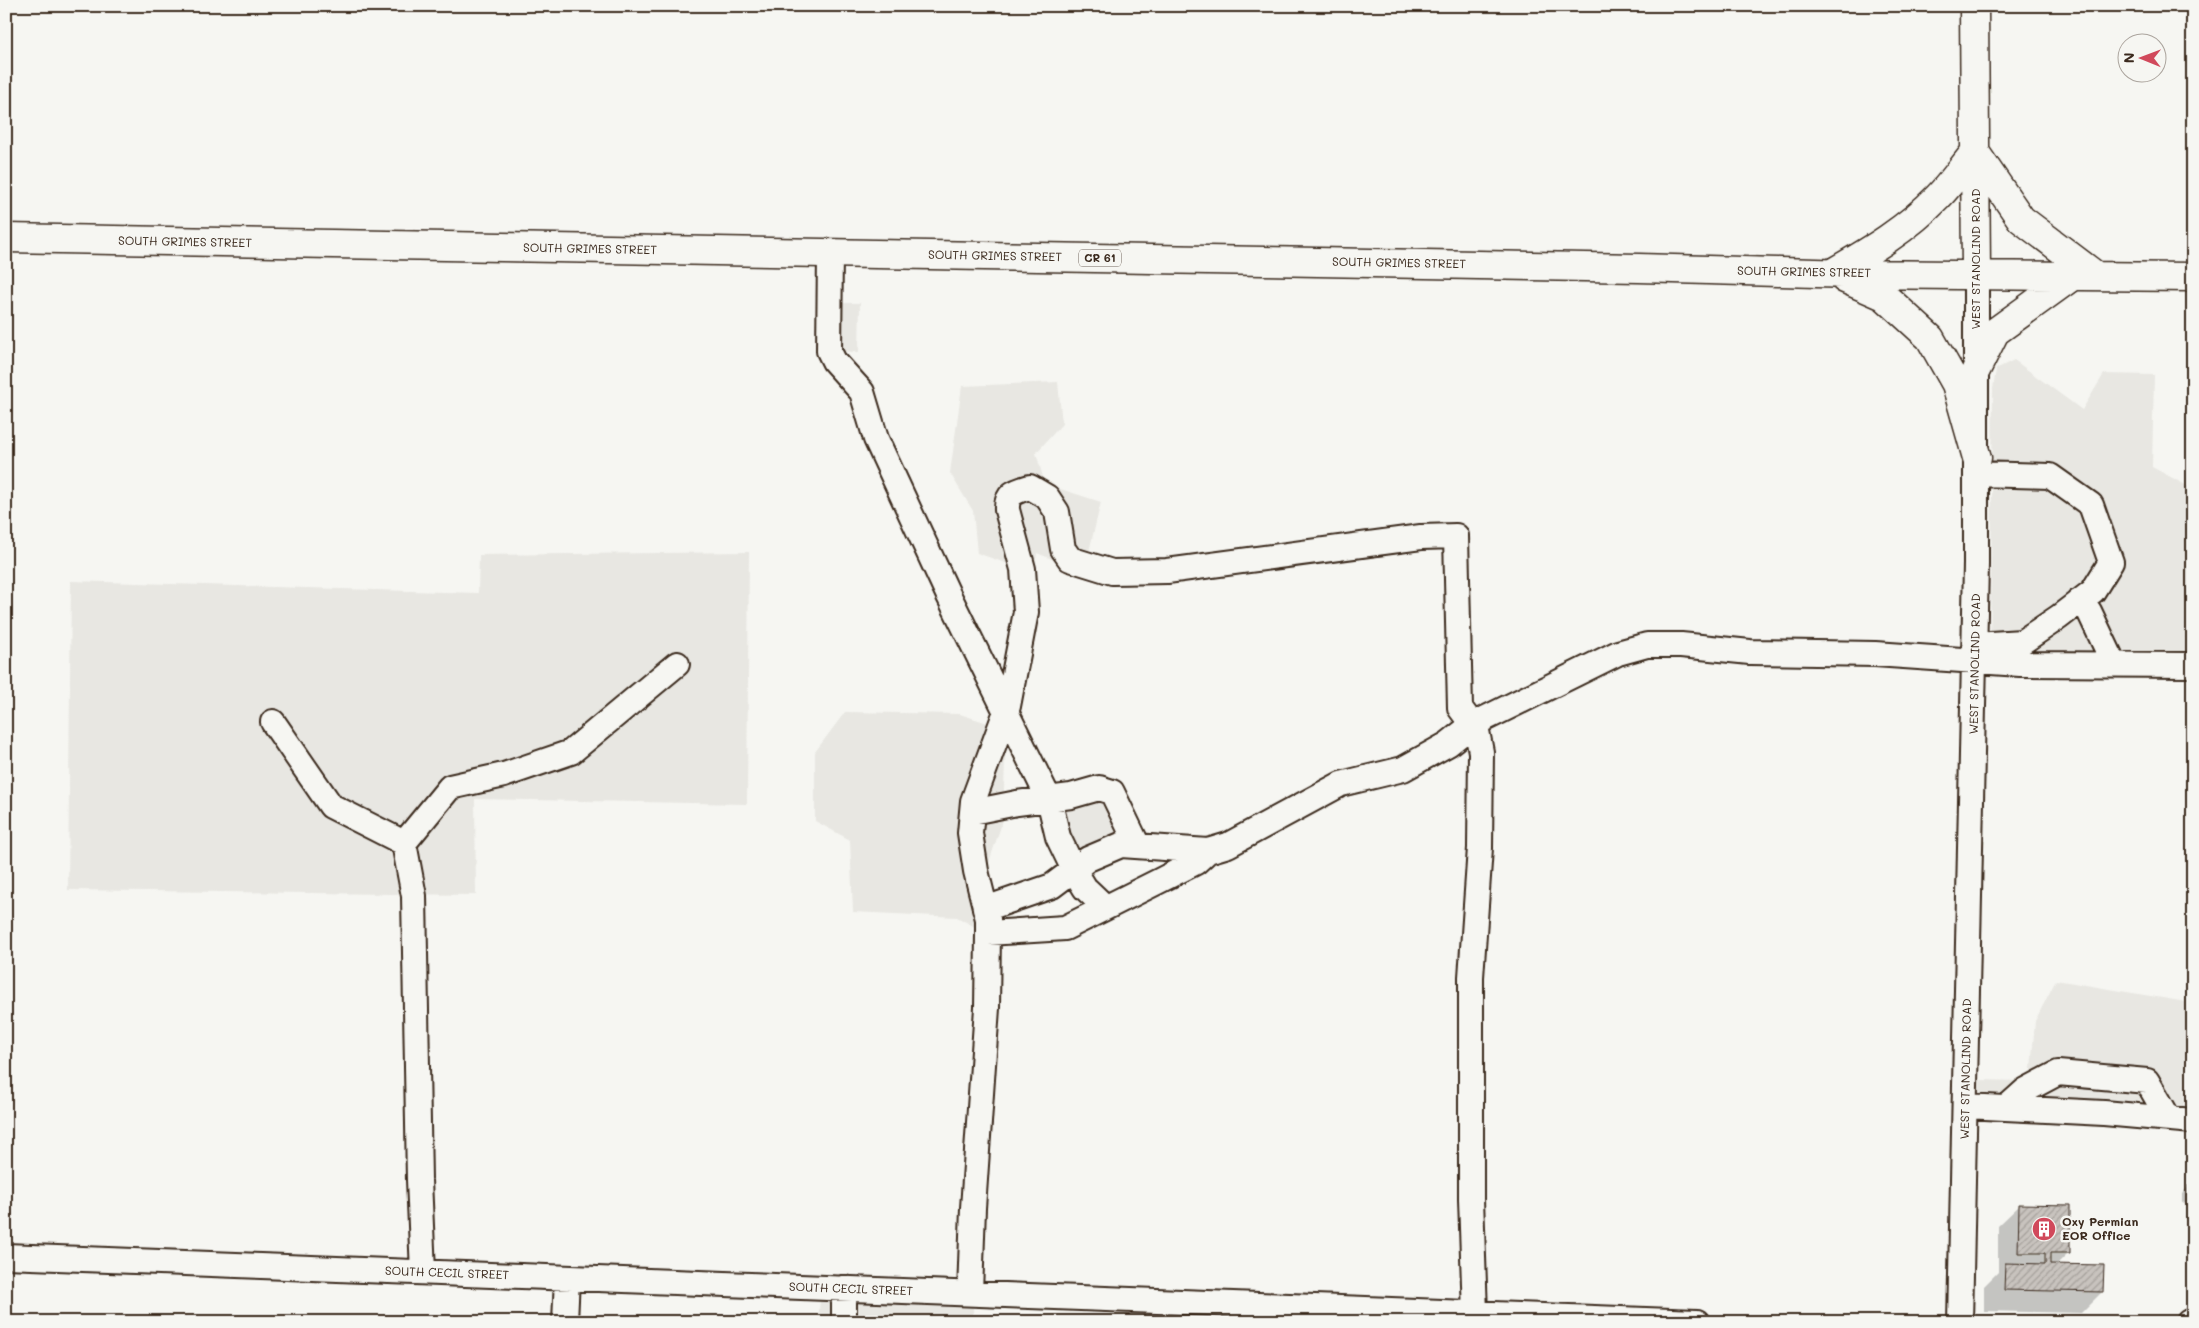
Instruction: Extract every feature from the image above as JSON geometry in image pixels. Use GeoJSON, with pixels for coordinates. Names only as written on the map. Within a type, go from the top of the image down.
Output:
{"type":"FeatureCollection","features":[{"type":"Feature","properties":{"kind":"main road","name":"WEST STANOLIND ROAD"},"geometry":{"type":"LineString","coordinates":[[1974,6],[1976,274]]}},
{"type":"Feature","properties":{"kind":"main road"},"geometry":{"type":"LineString","coordinates":[[1832,274],[1884,243],[1914,220],[1940,196],[1975,152],[2021,219],[2084,275],[1995,332],[1976,370]]}},
{"type":"Feature","properties":{"kind":"main road","name":"SOUTH GRIMES STREET"},"geometry":{"type":"LineString","coordinates":[[6,238],[1638,268],[1832,274],[2193,277]]}},
{"type":"Feature","properties":{"kind":"main road"},"geometry":{"type":"LineString","coordinates":[[1832,274],[1884,296],[1930,338],[1956,384],[1977,466]]}},
{"type":"Feature","properties":{"kind":"street"},"geometry":{"type":"LineString","coordinates":[[830,253],[829,351],[834,361],[862,392],[876,439],[1005,712],[1050,798],[1058,837],[1085,888],[1105,907]]}},
{"type":"Feature","properties":{"kind":"street","name":"WEST STANOLIND ROAD"},"geometry":{"type":"LineString","coordinates":[[1960,1322],[1975,653],[1977,466],[1976,274]]}},
{"type":"Feature","properties":{"kind":"street"},"geometry":{"type":"LineString","coordinates":[[1975,653],[2022,642],[2093,591],[2111,562],[2091,505],[2050,476],[1977,466]]}},
{"type":"Feature","properties":{"kind":"street"},"geometry":{"type":"LineString","coordinates":[[970,1293],[973,1208],[986,1008],[988,933],[970,833],[973,801],[1005,712],[1026,612],[1023,569],[1007,510],[1007,500],[1013,492],[1030,487],[1048,497],[1057,512],[1063,549],[1070,559],[1112,572],[1167,571],[1421,537],[1456,536],[1460,708],[1477,732],[1481,752],[1480,848],[1471,977],[1471,1199],[1475,1313]]}},
{"type":"Feature","properties":{"kind":"street"},"geometry":{"type":"LineString","coordinates":[[2078,602],[2089,611],[2114,664]]}},
{"type":"Feature","properties":{"kind":"street"},"geometry":{"type":"LineString","coordinates":[[985,909],[1052,886],[1088,859],[1121,845],[1208,851],[1228,845],[1341,784],[1403,768],[1448,744],[1472,725],[1618,653],[1647,645],[1681,645],[1750,652],[1975,653],[2114,664],[2193,665]]}},
{"type":"Feature","properties":{"kind":"street"},"geometry":{"type":"LineString","coordinates":[[404,843],[450,787],[504,774],[571,752],[677,664]]}},
{"type":"Feature","properties":{"kind":"street"},"geometry":{"type":"LineString","coordinates":[[273,722],[331,806],[404,843]]}},
{"type":"Feature","properties":{"kind":"street"},"geometry":{"type":"LineString","coordinates":[[972,812],[1071,796],[1099,788],[1112,792],[1138,846]]}},
{"type":"Feature","properties":{"kind":"street"},"geometry":{"type":"LineString","coordinates":[[404,843],[414,896],[419,1180],[423,1272]]}},
{"type":"Feature","properties":{"kind":"street"},"geometry":{"type":"LineString","coordinates":[[988,933],[1065,928],[1196,862],[1208,851]]}},
{"type":"Feature","properties":{"kind":"street"},"geometry":{"type":"LineString","coordinates":[[2006,1108],[2026,1090],[2058,1073],[2147,1081],[2169,1119]]}},
{"type":"Feature","properties":{"kind":"street"},"geometry":{"type":"LineString","coordinates":[[1965,1106],[2193,1121]]}},
{"type":"Feature","properties":{"kind":"street","name":"SOUTH CECIL STREET"},"geometry":{"type":"LineString","coordinates":[[6,1256],[1475,1313],[1601,1320],[1697,1322]]}},
{"type":"Feature","properties":{"kind":"street"},"geometry":{"type":"LineString","coordinates":[[565,1322],[567,1278]]}},
{"type":"Feature","properties":{"kind":"street"},"geometry":{"type":"LineString","coordinates":[[844,1288],[844,1322]]}},
{"type":"Feature","properties":{"kind":"street"},"geometry":{"type":"LineString","coordinates":[[2189,1322],[2193,1320]]}},
{"type":"Feature","properties":{"kind":"shaded area"},"geometry":{"type":"Polygon","coordinates":[[[833,303],[860,303],[859,352],[832,351],[833,303]]]}},
{"type":"Feature","properties":{"kind":"shaded area"},"geometry":{"type":"Polygon","coordinates":[[[2014,360],[2082,410],[2104,374],[2154,375],[2152,467],[2193,489],[2193,598],[2185,598],[2186,658],[1990,654],[1993,389],[1996,369],[2014,360]]]}},
{"type":"Feature","properties":{"kind":"shaded area"},"geometry":{"type":"Polygon","coordinates":[[[1058,382],[1062,424],[1036,453],[1045,484],[1101,502],[1084,572],[1037,553],[1034,573],[977,553],[973,511],[950,473],[962,386],[1058,382]]]}},
{"type":"Feature","properties":{"kind":"shaded area"},"geometry":{"type":"Polygon","coordinates":[[[749,552],[747,804],[475,799],[476,895],[68,890],[71,581],[478,593],[479,555],[749,552]]]}},
{"type":"Feature","properties":{"kind":"shaded area"},"geometry":{"type":"Polygon","coordinates":[[[845,712],[960,714],[1006,729],[1003,820],[988,865],[995,892],[997,925],[975,927],[957,917],[853,912],[850,840],[815,821],[815,752],[845,712]]]}},
{"type":"Feature","properties":{"kind":"shaded area"},"geometry":{"type":"Polygon","coordinates":[[[1108,776],[1123,786],[1151,852],[1118,855],[1085,872],[1036,794],[1108,776]]]}},
{"type":"Feature","properties":{"kind":"shaded area"},"geometry":{"type":"Polygon","coordinates":[[[2056,980],[2186,1002],[2184,1112],[1973,1100],[1975,1080],[2030,1081],[2035,1021],[2056,980]]]}},
{"type":"Feature","properties":{"kind":"shaded area"},"geometry":{"type":"Polygon","coordinates":[[[820,1299],[973,1305],[973,1322],[818,1322],[820,1299]]]}},
{"type":"Feature","properties":{"kind":"building"},"geometry":{"type":"Polygon","coordinates":[[[2188,1185],[2193,1186],[2193,1203],[2192,1196],[2188,1196],[2188,1185]]]}},
{"type":"Feature","properties":{"kind":"building","name":"Oxy Permian EOR Office"},"geometry":{"type":"Polygon","coordinates":[[[2019,1204],[2070,1205],[2070,1253],[2050,1253],[2050,1264],[2104,1265],[2103,1292],[2004,1290],[2005,1263],[2045,1264],[2045,1253],[2018,1253],[2019,1204]]]}},
{"type":"Feature","properties":{"kind":"place","name":"Oxy Permian EOR Office"},"geometry":{"type":"Point","coordinates":[2044,1229]}}]}
